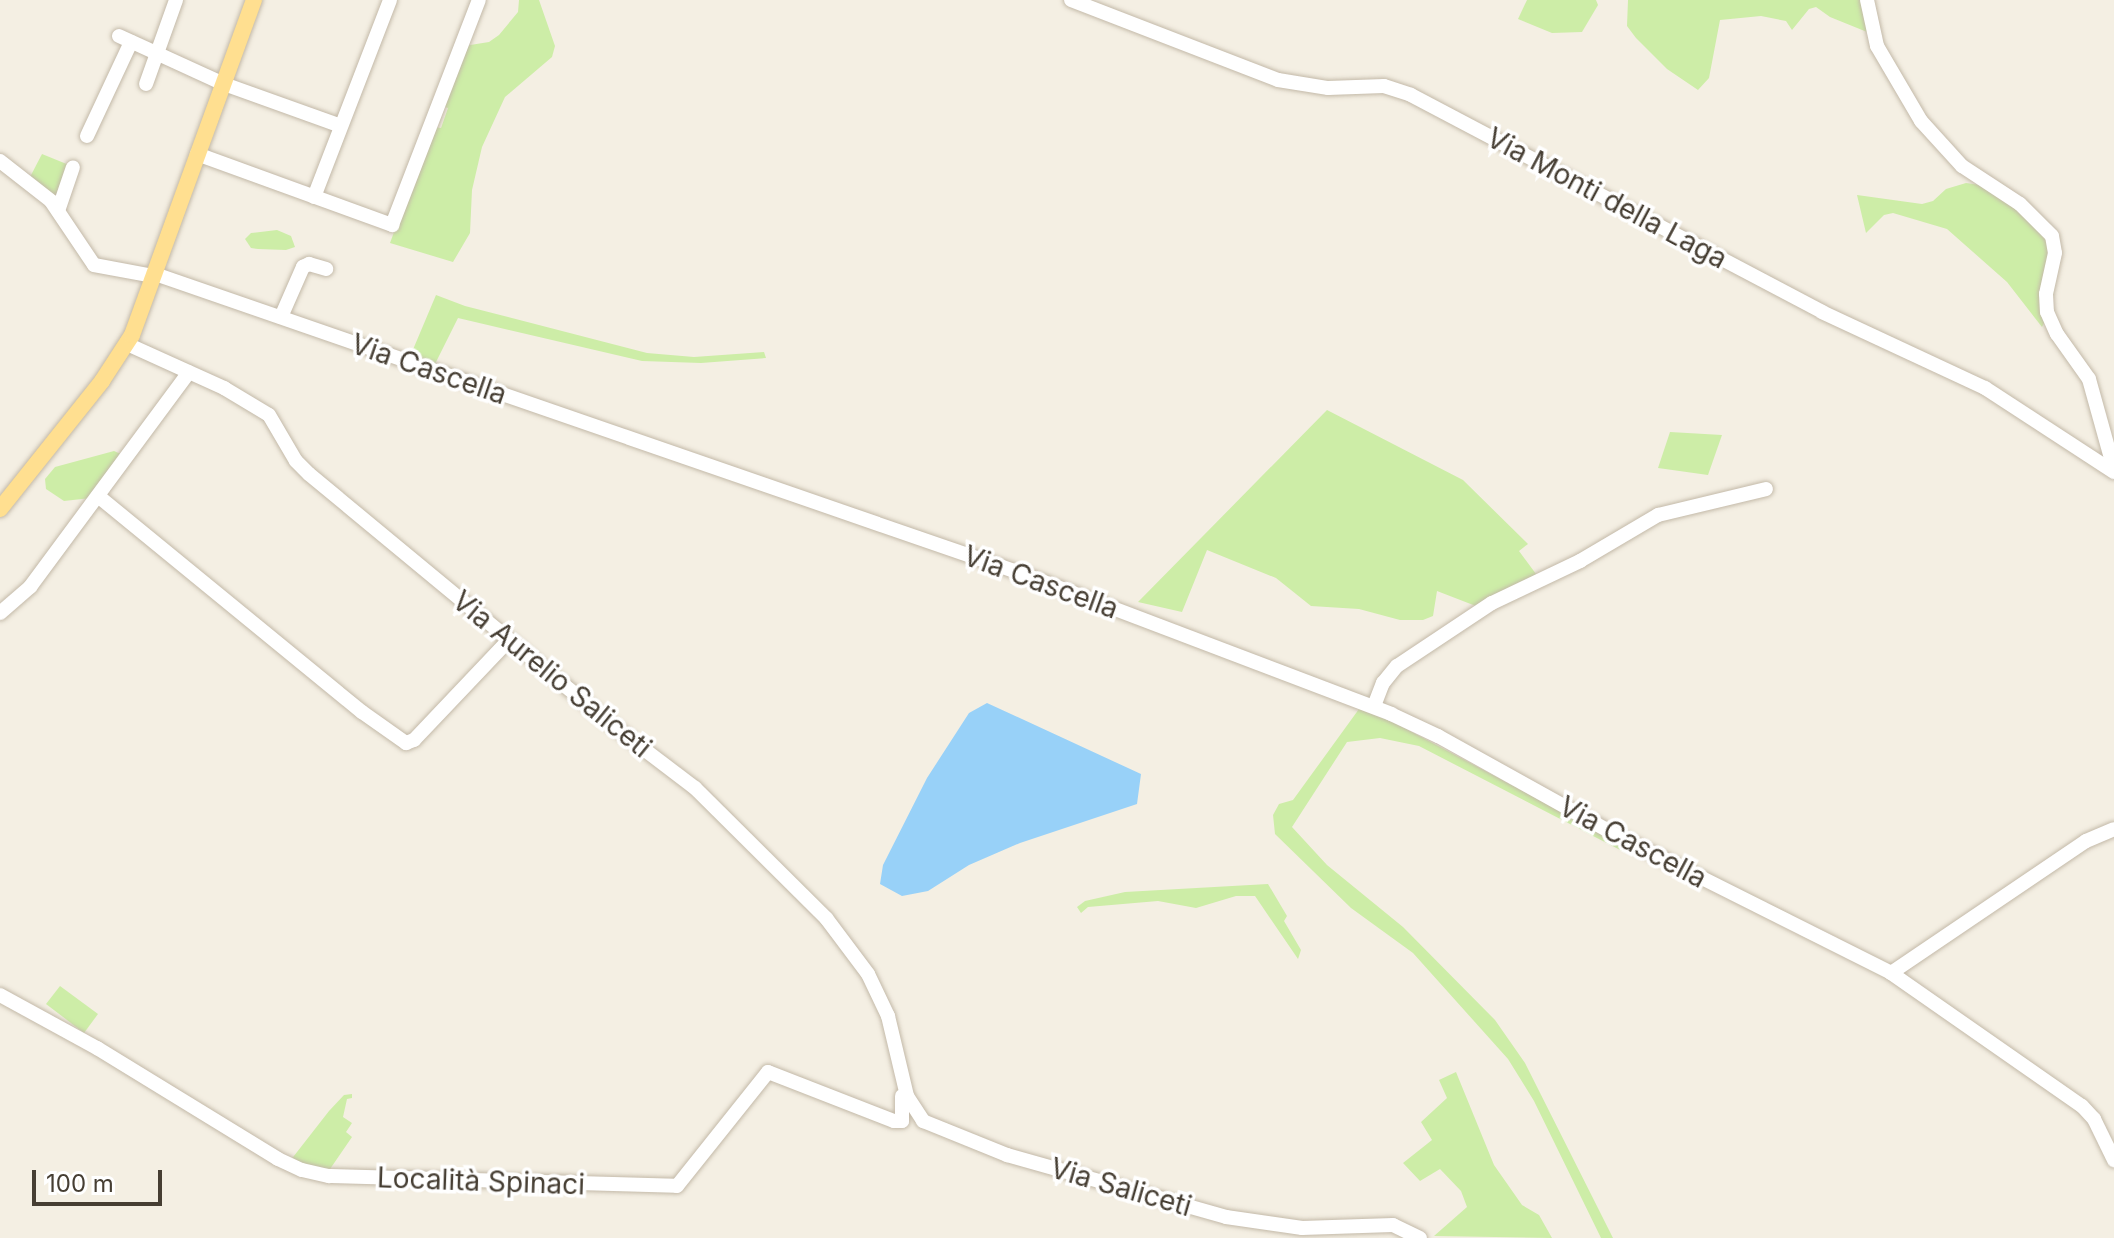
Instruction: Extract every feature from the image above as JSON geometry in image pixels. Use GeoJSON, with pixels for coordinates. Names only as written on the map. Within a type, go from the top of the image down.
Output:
{"type":"FeatureCollection","features":[{"type":"Feature","properties":{"kind":"main road"},"geometry":{"type":"LineString","coordinates":[[0,509],[102,381],[127,344],[254,0]]}},
{"type":"Feature","properties":{"kind":"street"},"geometry":{"type":"LineString","coordinates":[[146,84],[176,0]]}},
{"type":"Feature","properties":{"kind":"street"},"geometry":{"type":"LineString","coordinates":[[314,197],[390,0]]}},
{"type":"Feature","properties":{"kind":"street","name":"Via Monti della Laga"},"geometry":{"type":"LineString","coordinates":[[1071,0],[1278,80],[1328,88],[1384,86],[1411,95],[1822,312],[1985,388],[2114,471]]}},
{"type":"Feature","properties":{"kind":"street"},"geometry":{"type":"LineString","coordinates":[[1867,0],[1877,46],[1921,121],[1962,166],[2020,204],[2052,236],[2055,253],[2046,294],[2047,312],[2057,334],[2087,373],[2114,471]]}},
{"type":"Feature","properties":{"kind":"street"},"geometry":{"type":"LineString","coordinates":[[197,154],[392,225],[473,2]]}},
{"type":"Feature","properties":{"kind":"street"},"geometry":{"type":"LineString","coordinates":[[87,136],[125,39],[224,84],[341,126]]}},
{"type":"Feature","properties":{"kind":"street","name":"Via Cascella"},"geometry":{"type":"LineString","coordinates":[[0,161],[40,191],[58,211],[94,265],[155,275],[1023,574],[1374,706],[1438,736],[1618,836],[1891,973],[2082,1106],[2094,1119],[2114,1160]]}},
{"type":"Feature","properties":{"kind":"street"},"geometry":{"type":"LineString","coordinates":[[58,211],[73,167]]}},
{"type":"Feature","properties":{"kind":"street"},"geometry":{"type":"LineString","coordinates":[[281,317],[303,267],[309,264],[326,269]]}},
{"type":"Feature","properties":{"kind":"street","name":"Via Aurelio Saliceti"},"geometry":{"type":"LineString","coordinates":[[127,344],[189,372],[269,415],[293,457],[309,474],[509,640],[695,788],[826,918],[868,974],[883,1003],[903,1076]]}},
{"type":"Feature","properties":{"kind":"street"},"geometry":{"type":"LineString","coordinates":[[0,613],[30,587],[189,372]]}},
{"type":"Feature","properties":{"kind":"street"},"geometry":{"type":"LineString","coordinates":[[1374,706],[1383,683],[1397,666],[1492,603],[1580,561],[1658,515],[1766,489]]}},
{"type":"Feature","properties":{"kind":"street"},"geometry":{"type":"LineString","coordinates":[[98,496],[399,741],[414,740],[509,640]]}},
{"type":"Feature","properties":{"kind":"street"},"geometry":{"type":"LineString","coordinates":[[1891,973],[2086,841],[2114,829]]}},
{"type":"Feature","properties":{"kind":"street","name":"Località Spinaci"},"geometry":{"type":"LineString","coordinates":[[0,995],[38,1014],[278,1159],[302,1170],[329,1176],[677,1186],[768,1072],[894,1121],[902,1121],[904,1114],[903,1076]]}},
{"type":"Feature","properties":{"kind":"street","name":"Via Saliceti"},"geometry":{"type":"LineString","coordinates":[[903,1076],[907,1096],[923,1121],[1007,1155],[1263,1225],[1393,1225],[1420,1238]]}},
{"type":"Feature","properties":{"kind":"green space"},"geometry":{"type":"Polygon","coordinates":[[[519,0],[539,0],[555,46],[552,57],[505,97],[482,147],[472,190],[470,233],[453,262],[390,243],[433,127],[441,128],[448,108],[441,106],[464,46],[489,42],[499,35],[518,12],[519,0]]]}},
{"type":"Feature","properties":{"kind":"green space"},"geometry":{"type":"Polygon","coordinates":[[[1527,0],[1596,0],[1598,5],[1582,32],[1552,33],[1518,19],[1527,0]]]}},
{"type":"Feature","properties":{"kind":"green space"},"geometry":{"type":"Polygon","coordinates":[[[1628,0],[1866,0],[1872,34],[1830,17],[1816,7],[1809,9],[1792,30],[1786,21],[1761,16],[1720,20],[1709,78],[1698,90],[1667,69],[1636,38],[1627,26],[1628,0]]]}},
{"type":"Feature","properties":{"kind":"green space"},"geometry":{"type":"Polygon","coordinates":[[[42,154],[69,165],[55,198],[29,179],[42,154]]]}},
{"type":"Feature","properties":{"kind":"green space"},"geometry":{"type":"Polygon","coordinates":[[[1966,183],[1980,185],[2010,199],[2061,251],[2050,312],[2042,327],[2007,282],[1947,229],[1893,213],[1884,215],[1866,233],[1857,195],[1922,204],[1933,201],[1946,189],[1966,183]]]}},
{"type":"Feature","properties":{"kind":"green space"},"geometry":{"type":"Polygon","coordinates":[[[277,230],[291,236],[295,247],[286,250],[251,248],[245,239],[251,233],[277,230]]]}},
{"type":"Feature","properties":{"kind":"green space"},"geometry":{"type":"Polygon","coordinates":[[[436,295],[465,306],[647,353],[694,357],[764,352],[766,358],[701,363],[642,361],[458,318],[434,366],[409,359],[436,295]]]}},
{"type":"Feature","properties":{"kind":"green space"},"geometry":{"type":"Polygon","coordinates":[[[1327,410],[1463,480],[1528,544],[1519,551],[1539,578],[1481,608],[1437,591],[1433,616],[1423,620],[1400,620],[1359,609],[1311,606],[1276,578],[1207,550],[1182,612],[1138,602],[1327,410]]]}},
{"type":"Feature","properties":{"kind":"green space"},"geometry":{"type":"Polygon","coordinates":[[[1670,432],[1722,435],[1708,475],[1658,468],[1670,432]]]}},
{"type":"Feature","properties":{"kind":"green space"},"geometry":{"type":"Polygon","coordinates":[[[114,451],[123,455],[91,498],[64,501],[46,489],[45,479],[55,467],[114,451]]]}},
{"type":"Feature","properties":{"kind":"green space"},"geometry":{"type":"Polygon","coordinates":[[[1359,709],[1395,723],[1615,840],[1626,853],[1419,746],[1380,738],[1347,742],[1292,827],[1327,865],[1403,927],[1495,1020],[1525,1063],[1613,1238],[1601,1238],[1534,1101],[1508,1059],[1413,953],[1351,908],[1275,834],[1273,815],[1279,804],[1293,800],[1359,709]]]}},
{"type":"Feature","properties":{"kind":"green space"},"geometry":{"type":"Polygon","coordinates":[[[1268,884],[1287,916],[1284,921],[1301,950],[1298,959],[1255,896],[1236,896],[1196,908],[1158,901],[1088,907],[1081,913],[1077,907],[1085,901],[1125,892],[1268,884]]]}},
{"type":"Feature","properties":{"kind":"green space"},"geometry":{"type":"Polygon","coordinates":[[[60,986],[98,1014],[84,1033],[46,1004],[60,986]]]}},
{"type":"Feature","properties":{"kind":"green space"},"geometry":{"type":"Polygon","coordinates":[[[1456,1072],[1494,1165],[1522,1205],[1539,1215],[1552,1238],[1434,1236],[1467,1207],[1461,1191],[1440,1169],[1420,1181],[1403,1163],[1432,1140],[1421,1122],[1447,1098],[1439,1080],[1456,1072]]]}},
{"type":"Feature","properties":{"kind":"green space"},"geometry":{"type":"Polygon","coordinates":[[[352,1094],[352,1098],[347,1099],[343,1117],[352,1123],[346,1132],[352,1137],[328,1172],[290,1161],[329,1111],[344,1095],[352,1094]]]}},
{"type":"Feature","properties":{"kind":"water"},"geometry":{"type":"Polygon","coordinates":[[[987,703],[1141,774],[1137,804],[1020,843],[969,865],[928,891],[902,896],[880,884],[883,865],[927,778],[969,713],[987,703]]]}}]}
